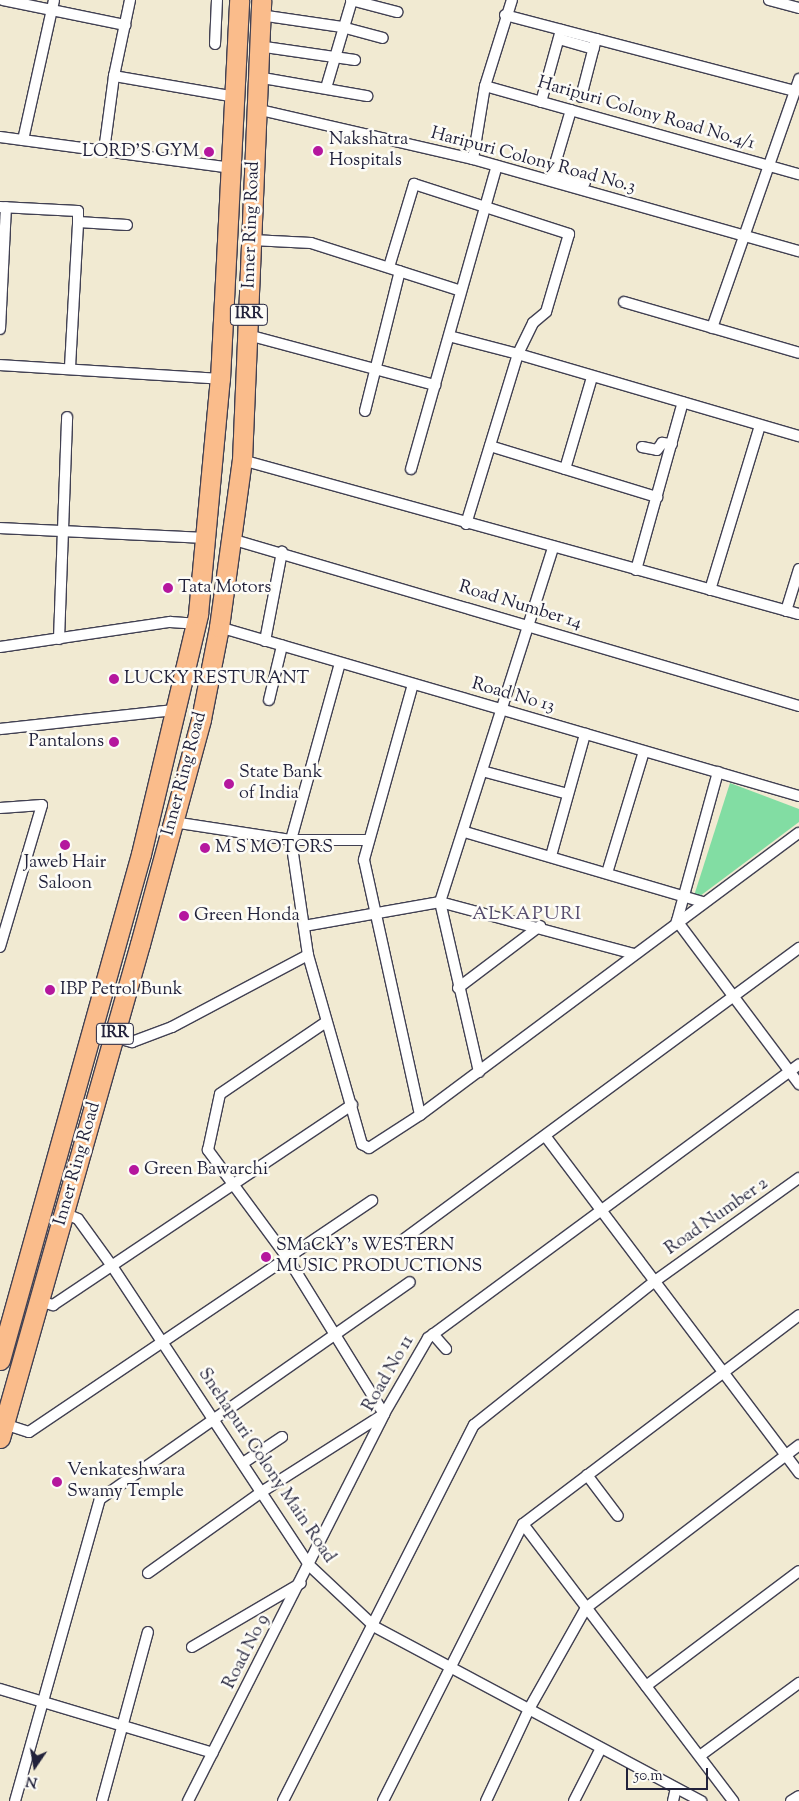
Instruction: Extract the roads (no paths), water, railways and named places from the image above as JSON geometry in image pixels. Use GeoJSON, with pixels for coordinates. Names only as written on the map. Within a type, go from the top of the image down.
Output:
{"type":"FeatureCollection","features":[{"type":"Feature","properties":{"kind":"highway","name":"Inner Ring Road"},"geometry":{"type":"LineString","coordinates":[[0,1360],[141,854],[196,624],[206,538],[220,378],[239,0]]}},
{"type":"Feature","properties":{"kind":"highway","name":"Inner Ring Road"},"geometry":{"type":"LineString","coordinates":[[2,1431],[114,1037],[201,719],[219,627],[242,460],[260,7]]}},
{"type":"Feature","properties":{"kind":"highway"},"geometry":{"type":"LineString","coordinates":[[227,262],[250,282]]}},
{"type":"Feature","properties":{"kind":"street"},"geometry":{"type":"LineString","coordinates":[[3,0],[51,12],[125,25]]}},
{"type":"Feature","properties":{"kind":"street"},"geometry":{"type":"LineString","coordinates":[[23,140],[54,0]]}},
{"type":"Feature","properties":{"kind":"street"},"geometry":{"type":"LineString","coordinates":[[104,151],[114,76],[130,0]]}},
{"type":"Feature","properties":{"kind":"street"},"geometry":{"type":"LineString","coordinates":[[215,44],[217,0]]}},
{"type":"Feature","properties":{"kind":"street"},"geometry":{"type":"LineString","coordinates":[[326,88],[342,26],[352,0],[397,12]]}},
{"type":"Feature","properties":{"kind":"street"},"geometry":{"type":"LineString","coordinates":[[474,159],[485,86],[505,15],[512,0]]}},
{"type":"Feature","properties":{"kind":"street"},"geometry":{"type":"LineString","coordinates":[[769,0],[799,8]]}},
{"type":"Feature","properties":{"kind":"street"},"geometry":{"type":"LineString","coordinates":[[260,7],[342,26],[383,38]]}},
{"type":"Feature","properties":{"kind":"street"},"geometry":{"type":"LineString","coordinates":[[505,15],[560,35],[795,91]]}},
{"type":"Feature","properties":{"kind":"street"},"geometry":{"type":"LineString","coordinates":[[542,102],[560,35]]}},
{"type":"Feature","properties":{"kind":"street"},"geometry":{"type":"LineString","coordinates":[[581,97],[595,44]]}},
{"type":"Feature","properties":{"kind":"street"},"geometry":{"type":"LineString","coordinates":[[258,46],[355,60]]}},
{"type":"Feature","properties":{"kind":"street"},"geometry":{"type":"LineString","coordinates":[[114,76],[235,97]]}},
{"type":"Feature","properties":{"kind":"street"},"geometry":{"type":"LineString","coordinates":[[257,77],[367,96]]}},
{"type":"Feature","properties":{"kind":"street"},"geometry":{"type":"LineString","coordinates":[[712,328],[741,235],[799,79]]}},
{"type":"Feature","properties":{"kind":"street","name":"Haripuri Colony Road No.4/1"},"geometry":{"type":"LineString","coordinates":[[485,86],[799,174]]}},
{"type":"Feature","properties":{"kind":"street","name":"Haripuri Colony Road No.3"},"geometry":{"type":"LineString","coordinates":[[256,109],[552,178],[799,252]]}},
{"type":"Feature","properties":{"kind":"street"},"geometry":{"type":"LineString","coordinates":[[571,110],[552,178],[585,183]]}},
{"type":"Feature","properties":{"kind":"street"},"geometry":{"type":"LineString","coordinates":[[0,137],[232,168]]}},
{"type":"Feature","properties":{"kind":"street"},"geometry":{"type":"LineString","coordinates":[[411,469],[497,166]]}},
{"type":"Feature","properties":{"kind":"street"},"geometry":{"type":"LineString","coordinates":[[389,267],[414,184],[486,204],[569,234],[546,312],[534,323],[518,354],[466,524]]}},
{"type":"Feature","properties":{"kind":"street"},"geometry":{"type":"LineString","coordinates":[[0,329],[3,207],[78,211],[70,367]]}},
{"type":"Feature","properties":{"kind":"street"},"geometry":{"type":"LineString","coordinates":[[78,222],[127,225]]}},
{"type":"Feature","properties":{"kind":"street"},"geometry":{"type":"LineString","coordinates":[[252,240],[311,243],[461,291]]}},
{"type":"Feature","properties":{"kind":"street"},"geometry":{"type":"LineString","coordinates":[[365,411],[372,367],[400,271]]}},
{"type":"Feature","properties":{"kind":"street"},"geometry":{"type":"LineString","coordinates":[[624,302],[799,353]]}},
{"type":"Feature","properties":{"kind":"street"},"geometry":{"type":"LineString","coordinates":[[248,335],[435,385]]}},
{"type":"Feature","properties":{"kind":"street"},"geometry":{"type":"LineString","coordinates":[[449,336],[518,354],[799,436]]}},
{"type":"Feature","properties":{"kind":"street"},"geometry":{"type":"LineString","coordinates":[[0,365],[70,367],[220,378]]}},
{"type":"Feature","properties":{"kind":"street"},"geometry":{"type":"LineString","coordinates":[[565,469],[592,377]]}},
{"type":"Feature","properties":{"kind":"street"},"geometry":{"type":"LineString","coordinates":[[636,570],[683,402]]}},
{"type":"Feature","properties":{"kind":"street"},"geometry":{"type":"LineString","coordinates":[[59,639],[67,418]]}},
{"type":"Feature","properties":{"kind":"street"},"geometry":{"type":"LineString","coordinates":[[710,590],[760,425]]}},
{"type":"Feature","properties":{"kind":"street"},"geometry":{"type":"LineString","coordinates":[[642,447],[657,450],[662,443],[672,444]]}},
{"type":"Feature","properties":{"kind":"street"},"geometry":{"type":"LineString","coordinates":[[490,446],[657,497]]}},
{"type":"Feature","properties":{"kind":"street"},"geometry":{"type":"LineString","coordinates":[[242,460],[466,524],[799,614]]}},
{"type":"Feature","properties":{"kind":"street"},"geometry":{"type":"LineString","coordinates":[[0,528],[206,538]]}},
{"type":"Feature","properties":{"kind":"street","name":"Road Number 14"},"geometry":{"type":"LineString","coordinates":[[231,539],[282,552],[799,706]]}},
{"type":"Feature","properties":{"kind":"street"},"geometry":{"type":"LineString","coordinates":[[479,1072],[458,988],[440,902],[466,832],[482,771],[526,625],[553,547]]}},
{"type":"Feature","properties":{"kind":"street"},"geometry":{"type":"LineString","coordinates":[[265,641],[282,552]]}},
{"type":"Feature","properties":{"kind":"street"},"geometry":{"type":"LineString","coordinates":[[786,611],[799,570]]}},
{"type":"Feature","properties":{"kind":"street"},"geometry":{"type":"LineString","coordinates":[[0,647],[170,622],[196,624]]}},
{"type":"Feature","properties":{"kind":"street","name":"Road No 13"},"geometry":{"type":"LineString","coordinates":[[219,627],[799,796]]}},
{"type":"Feature","properties":{"kind":"street"},"geometry":{"type":"LineString","coordinates":[[269,700],[282,646]]}},
{"type":"Feature","properties":{"kind":"street"},"geometry":{"type":"LineString","coordinates":[[340,663],[291,840],[308,955],[362,1144],[368,1148],[420,1115],[479,1072],[677,921],[799,832]]}},
{"type":"Feature","properties":{"kind":"street"},"geometry":{"type":"LineString","coordinates":[[413,684],[366,840],[364,877],[374,911],[420,1115]]}},
{"type":"Feature","properties":{"kind":"street"},"geometry":{"type":"LineString","coordinates":[[0,729],[176,710]]}},
{"type":"Feature","properties":{"kind":"street"},"geometry":{"type":"LineString","coordinates":[[551,856],[585,734]]}},
{"type":"Feature","properties":{"kind":"street"},"geometry":{"type":"LineString","coordinates":[[607,873],[644,751]]}},
{"type":"Feature","properties":{"kind":"street"},"geometry":{"type":"LineString","coordinates":[[482,771],[568,794]]}},
{"type":"Feature","properties":{"kind":"street"},"geometry":{"type":"LineString","coordinates":[[718,772],[682,896],[677,921],[799,1084]]}},
{"type":"Feature","properties":{"kind":"street"},"geometry":{"type":"LineString","coordinates":[[0,808],[42,804],[0,946]]}},
{"type":"Feature","properties":{"kind":"street"},"geometry":{"type":"LineString","coordinates":[[173,822],[291,840],[366,840]]}},
{"type":"Feature","properties":{"kind":"street"},"geometry":{"type":"LineString","coordinates":[[466,832],[703,902]]}},
{"type":"Feature","properties":{"kind":"street"},"geometry":{"type":"LineString","coordinates":[[304,926],[374,911],[440,902],[540,926],[634,954]]}},
{"type":"Feature","properties":{"kind":"street"},"geometry":{"type":"LineString","coordinates":[[458,988],[540,926]]}},
{"type":"Feature","properties":{"kind":"street"},"geometry":{"type":"LineString","coordinates":[[396,1245],[546,1137],[799,948]]}},
{"type":"Feature","properties":{"kind":"street"},"geometry":{"type":"LineString","coordinates":[[114,1037],[132,1042],[172,1027],[308,955]]}},
{"type":"Feature","properties":{"kind":"street"},"geometry":{"type":"LineString","coordinates":[[148,1574],[263,1491],[384,1414],[288,1260],[235,1183],[208,1150],[220,1094],[326,1022]]}},
{"type":"Feature","properties":{"kind":"street","name":"Road No 11"},"geometry":{"type":"LineString","coordinates":[[310,1566],[384,1414],[433,1334],[799,1064]]}},
{"type":"Feature","properties":{"kind":"street"},"geometry":{"type":"LineString","coordinates":[[38,1301],[53,1305],[352,1105]]}},
{"type":"Feature","properties":{"kind":"street"},"geometry":{"type":"LineString","coordinates":[[546,1137],[654,1281],[725,1370],[799,1473]]}},
{"type":"Feature","properties":{"kind":"street","name":"Road Number 2"},"geometry":{"type":"LineString","coordinates":[[283,1801],[375,1627],[474,1426],[654,1281],[799,1178]]}},
{"type":"Feature","properties":{"kind":"street"},"geometry":{"type":"LineString","coordinates":[[2,1431],[29,1432],[288,1260],[372,1201]]}},
{"type":"Feature","properties":{"kind":"street","name":"Snehapuri Colony Main Road"},"geometry":{"type":"LineString","coordinates":[[64,1213],[78,1219],[112,1266],[163,1342],[211,1419],[263,1491],[310,1566],[375,1627],[701,1801]]}},
{"type":"Feature","properties":{"kind":"street"},"geometry":{"type":"LineString","coordinates":[[15,1801],[100,1499],[211,1419],[410,1282]]}},
{"type":"Feature","properties":{"kind":"street"},"geometry":{"type":"LineString","coordinates":[[383,1801],[453,1668],[523,1524],[799,1314]]}},
{"type":"Feature","properties":{"kind":"street"},"geometry":{"type":"LineString","coordinates":[[433,1334],[446,1349]]}},
{"type":"Feature","properties":{"kind":"street"},"geometry":{"type":"LineString","coordinates":[[243,1463],[282,1437]]}},
{"type":"Feature","properties":{"kind":"street"},"geometry":{"type":"LineString","coordinates":[[486,1801],[529,1709],[586,1608],[799,1445]]}},
{"type":"Feature","properties":{"kind":"street"},"geometry":{"type":"LineString","coordinates":[[587,1475],[618,1516]]}},
{"type":"Feature","properties":{"kind":"street"},"geometry":{"type":"LineString","coordinates":[[523,1524],[646,1686],[701,1754],[733,1801]]}},
{"type":"Feature","properties":{"kind":"street","name":"Road No 9"},"geometry":{"type":"LineString","coordinates":[[188,1801],[310,1566]]}},
{"type":"Feature","properties":{"kind":"street"},"geometry":{"type":"LineString","coordinates":[[646,1686],[799,1571]]}},
{"type":"Feature","properties":{"kind":"street"},"geometry":{"type":"LineString","coordinates":[[192,1647],[301,1582]]}},
{"type":"Feature","properties":{"kind":"street"},"geometry":{"type":"LineString","coordinates":[[105,1800],[148,1632]]}},
{"type":"Feature","properties":{"kind":"street"},"geometry":{"type":"LineString","coordinates":[[701,1754],[799,1683]]}},
{"type":"Feature","properties":{"kind":"street"},"geometry":{"type":"LineString","coordinates":[[0,1689],[43,1704],[213,1753]]}},
{"type":"Feature","properties":{"kind":"street"},"geometry":{"type":"LineString","coordinates":[[574,1801],[601,1748]]}},
{"type":"Feature","properties":{"kind":"street"},"geometry":{"type":"LineString","coordinates":[[673,1801],[676,1788]]}},
{"type":"Feature","properties":{"kind":"street"},"geometry":{"type":"LineString","coordinates":[[791,1801],[799,1796]]}},
{"type":"Feature","properties":{"kind":"place","name":"Nakshatra Hospitals"},"geometry":{"type":"Point","coordinates":[318,151]}},
{"type":"Feature","properties":{"kind":"place","name":"LORD'S GYM"},"geometry":{"type":"Point","coordinates":[209,152]}},
{"type":"Feature","properties":{"kind":"place","name":"Tata Motors"},"geometry":{"type":"Point","coordinates":[168,588]}},
{"type":"Feature","properties":{"kind":"place","name":"LUCKY RESTURANT"},"geometry":{"type":"Point","coordinates":[114,679]}},
{"type":"Feature","properties":{"kind":"place","name":"Pantalons"},"geometry":{"type":"Point","coordinates":[114,742]}},
{"type":"Feature","properties":{"kind":"place","name":"State Bank of India"},"geometry":{"type":"Point","coordinates":[229,784]}},
{"type":"Feature","properties":{"kind":"place","name":"Jaweb Hair Saloon"},"geometry":{"type":"Point","coordinates":[65,845]}},
{"type":"Feature","properties":{"kind":"place","name":"M S MOTORS"},"geometry":{"type":"Point","coordinates":[205,848]}},
{"type":"Feature","properties":{"kind":"place","name":"Green Honda"},"geometry":{"type":"Point","coordinates":[184,916]}},
{"type":"Feature","properties":{"kind":"place","name":"IBP Petrol Bunk"},"geometry":{"type":"Point","coordinates":[50,990]}},
{"type":"Feature","properties":{"kind":"place","name":"Green Bawarchi"},"geometry":{"type":"Point","coordinates":[134,1170]}},
{"type":"Feature","properties":{"kind":"place","name":"SMaCkY's WESTERN MUSIC PRODUCTIONS"},"geometry":{"type":"Point","coordinates":[266,1257]}},
{"type":"Feature","properties":{"kind":"place","name":"Venkateshwara Swamy Temple"},"geometry":{"type":"Point","coordinates":[57,1482]}},
{"type":"Feature","properties":{"kind":"district","name":"ALKAPURI"},"geometry":{"type":"Point","coordinates":[527,915]}}]}
